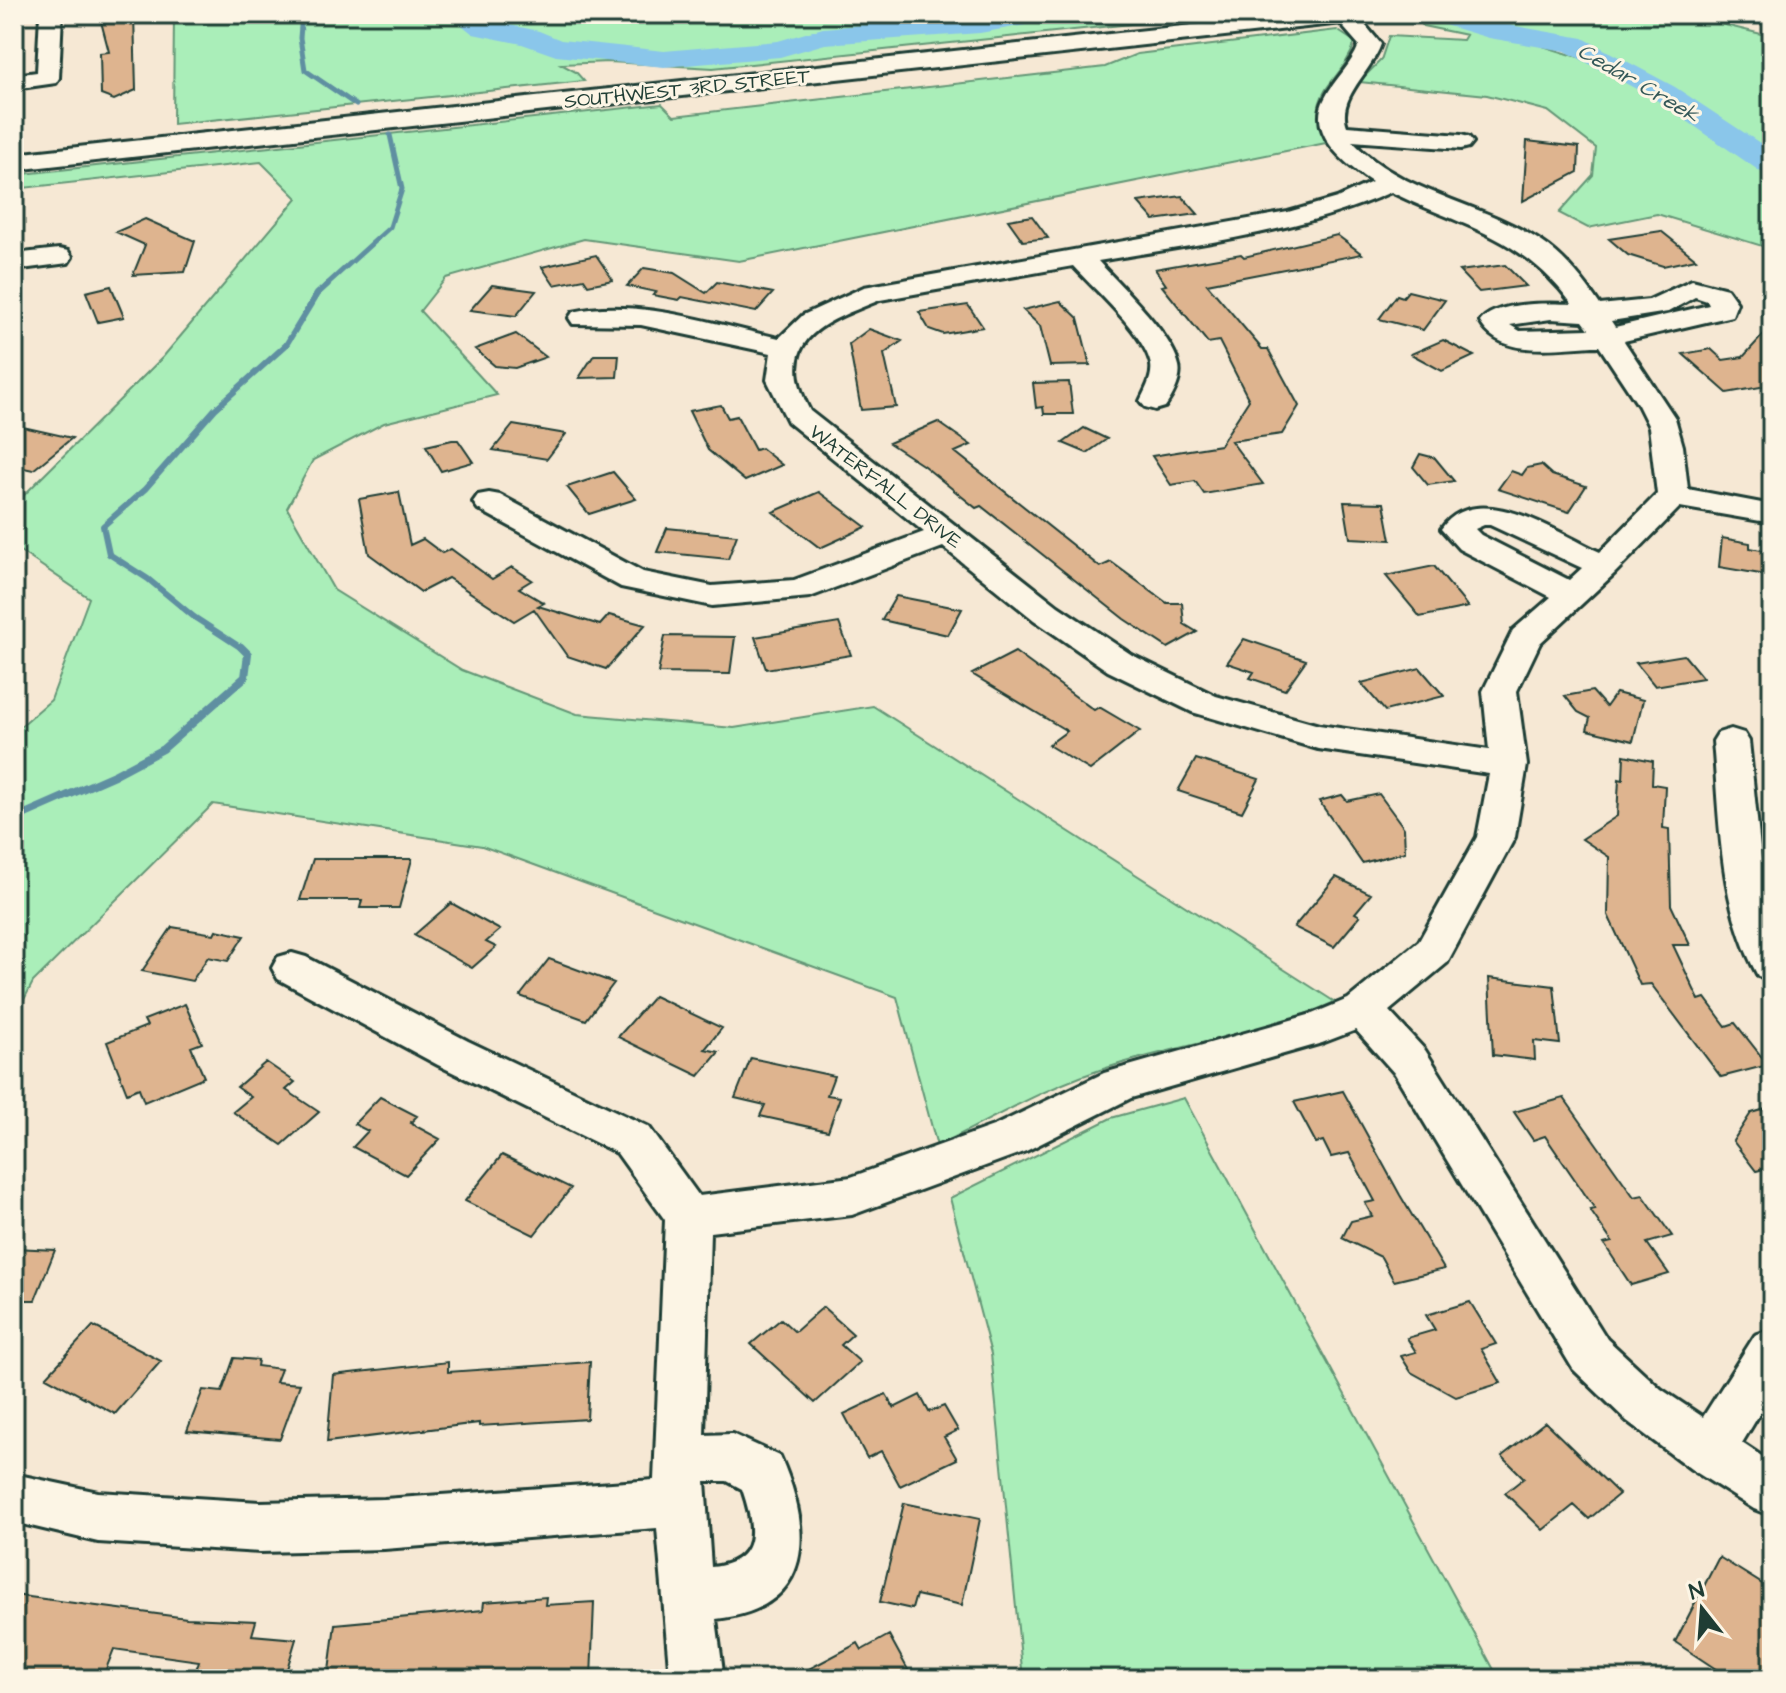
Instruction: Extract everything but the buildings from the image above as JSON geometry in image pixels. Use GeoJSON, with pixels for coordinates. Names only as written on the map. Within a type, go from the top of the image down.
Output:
{"type":"FeatureCollection","features":[{"type":"Feature","properties":{"kind":"main road","name":"SOUTHWEST 3RD STREET"},"geometry":{"type":"LineString","coordinates":[[14,162],[1354,15]]}},
{"type":"Feature","properties":{"kind":"street"},"geometry":{"type":"LineString","coordinates":[[14,82],[48,78],[51,14]]}},
{"type":"Feature","properties":{"kind":"street"},"geometry":{"type":"LineString","coordinates":[[1354,15],[1370,44],[1364,61],[1336,97],[1331,114],[1334,132],[1351,156],[1391,183],[1471,216],[1532,246],[1569,280],[1660,418],[1668,448],[1673,496]]}},
{"type":"Feature","properties":{"kind":"street"},"geometry":{"type":"LineString","coordinates":[[1334,132],[1461,142]]}},
{"type":"Feature","properties":{"kind":"street"},"geometry":{"type":"LineString","coordinates":[[583,318],[641,317],[786,348],[826,313],[874,293],[1291,219],[1346,203],[1391,183]]}},
{"type":"Feature","properties":{"kind":"street"},"geometry":{"type":"LineString","coordinates":[[1079,256],[1141,328],[1165,362],[1165,375],[1155,401]]}},
{"type":"Feature","properties":{"kind":"street"},"geometry":{"type":"LineString","coordinates":[[14,262],[59,257]]}},
{"type":"Feature","properties":{"kind":"street","name":"WATERFALL DRIVE"},"geometry":{"type":"LineString","coordinates":[[786,348],[781,376],[798,416],[1046,613],[1120,663],[1204,704],[1318,737],[1509,765]]}},
{"type":"Feature","properties":{"kind":"street"},"geometry":{"type":"LineString","coordinates":[[1673,496],[1772,514]]}},
{"type":"Feature","properties":{"kind":"street"},"geometry":{"type":"LineString","coordinates":[[688,1216],[852,1196],[1011,1138],[1119,1085],[1322,1027],[1363,1010],[1433,952],[1496,837],[1509,765],[1500,691],[1525,638],[1604,566],[1673,496]]}},
{"type":"Feature","properties":{"kind":"street"},"geometry":{"type":"LineString","coordinates":[[489,502],[633,580],[712,596],[798,590],[879,562],[946,534]]}},
{"type":"Feature","properties":{"kind":"street"},"geometry":{"type":"LineString","coordinates":[[1573,595],[1470,542],[1457,529],[1463,521],[1476,515],[1495,516],[1604,566]]}},
{"type":"Feature","properties":{"kind":"street"},"geometry":{"type":"LineString","coordinates":[[1731,741],[1744,875],[1763,953],[1772,965]]}},
{"type":"Feature","properties":{"kind":"street"},"geometry":{"type":"LineString","coordinates":[[292,968],[453,1053],[633,1140],[688,1216],[679,1481],[687,1596],[697,1679]]}},
{"type":"Feature","properties":{"kind":"street"},"geometry":{"type":"LineString","coordinates":[[1363,1010],[1410,1062],[1590,1354],[1644,1405],[1772,1492]]}},
{"type":"Feature","properties":{"kind":"street"},"geometry":{"type":"LineString","coordinates":[[1709,1452],[1772,1350]]}},
{"type":"Feature","properties":{"kind":"street"},"geometry":{"type":"LineString","coordinates":[[14,1498],[98,1517],[260,1527],[432,1521],[679,1481],[732,1457],[762,1473],[773,1504],[777,1538],[770,1566],[743,1590],[687,1596]]}},
{"type":"Feature","properties":{"kind":"green space"},"geometry":{"type":"Polygon","coordinates":[[[174,14],[1226,14],[713,68],[609,62],[561,64],[576,72],[584,81],[173,124],[174,14]]]}},
{"type":"Feature","properties":{"kind":"green space"},"geometry":{"type":"Polygon","coordinates":[[[1447,14],[1681,14],[1761,34],[1772,32],[1772,165],[1665,93],[1573,44],[1497,32],[1588,60],[1626,77],[1772,171],[1772,249],[1657,214],[1588,228],[1559,213],[1593,175],[1596,148],[1548,111],[1487,95],[1359,82],[1381,60],[1389,36],[1463,40],[1466,35],[1423,26],[1420,21],[1447,14]]]}},
{"type":"Feature","properties":{"kind":"green space"},"geometry":{"type":"Polygon","coordinates":[[[1337,30],[1355,42],[1342,69],[1321,98],[1320,125],[1326,143],[739,261],[584,239],[446,278],[420,311],[497,395],[384,423],[313,460],[287,508],[334,590],[462,670],[577,714],[734,728],[873,706],[1335,1002],[1282,1022],[1093,1072],[1025,1101],[937,1146],[897,997],[482,846],[213,804],[33,982],[14,1019],[14,732],[51,700],[89,598],[14,547],[14,505],[163,357],[297,198],[261,162],[14,189],[14,175],[662,104],[674,116],[1105,67],[1137,54],[1337,30]]]}},
{"type":"Feature","properties":{"kind":"green space"},"geometry":{"type":"Polygon","coordinates":[[[1184,1098],[1499,1679],[1023,1679],[991,1354],[950,1198],[1111,1118],[1184,1098]]]}},
{"type":"Feature","properties":{"kind":"waterway"},"geometry":{"type":"LineString","coordinates":[[302,14],[300,38],[305,70],[356,105]]}},
{"type":"Feature","properties":{"kind":"waterway","name":"Cedar Creek"},"geometry":{"type":"LineString","coordinates":[[461,14],[483,28],[529,37],[556,48],[664,59],[780,49],[823,36],[980,25],[1043,14]]}},
{"type":"Feature","properties":{"kind":"waterway","name":"Cedar Creek"},"geometry":{"type":"LineString","coordinates":[[1448,17],[1489,30],[1573,44],[1665,93],[1772,165]]}},
{"type":"Feature","properties":{"kind":"waterway"},"geometry":{"type":"LineString","coordinates":[[325,286],[390,227],[402,189],[390,135]]}},
{"type":"Feature","properties":{"kind":"waterway"},"geometry":{"type":"LineString","coordinates":[[243,649],[109,554],[103,526],[145,489],[215,409],[286,345],[317,294],[328,284]]}},
{"type":"Feature","properties":{"kind":"waterway"},"geometry":{"type":"LineString","coordinates":[[14,825],[25,814],[114,775],[163,749],[245,677],[248,654],[243,649]]}}]}
